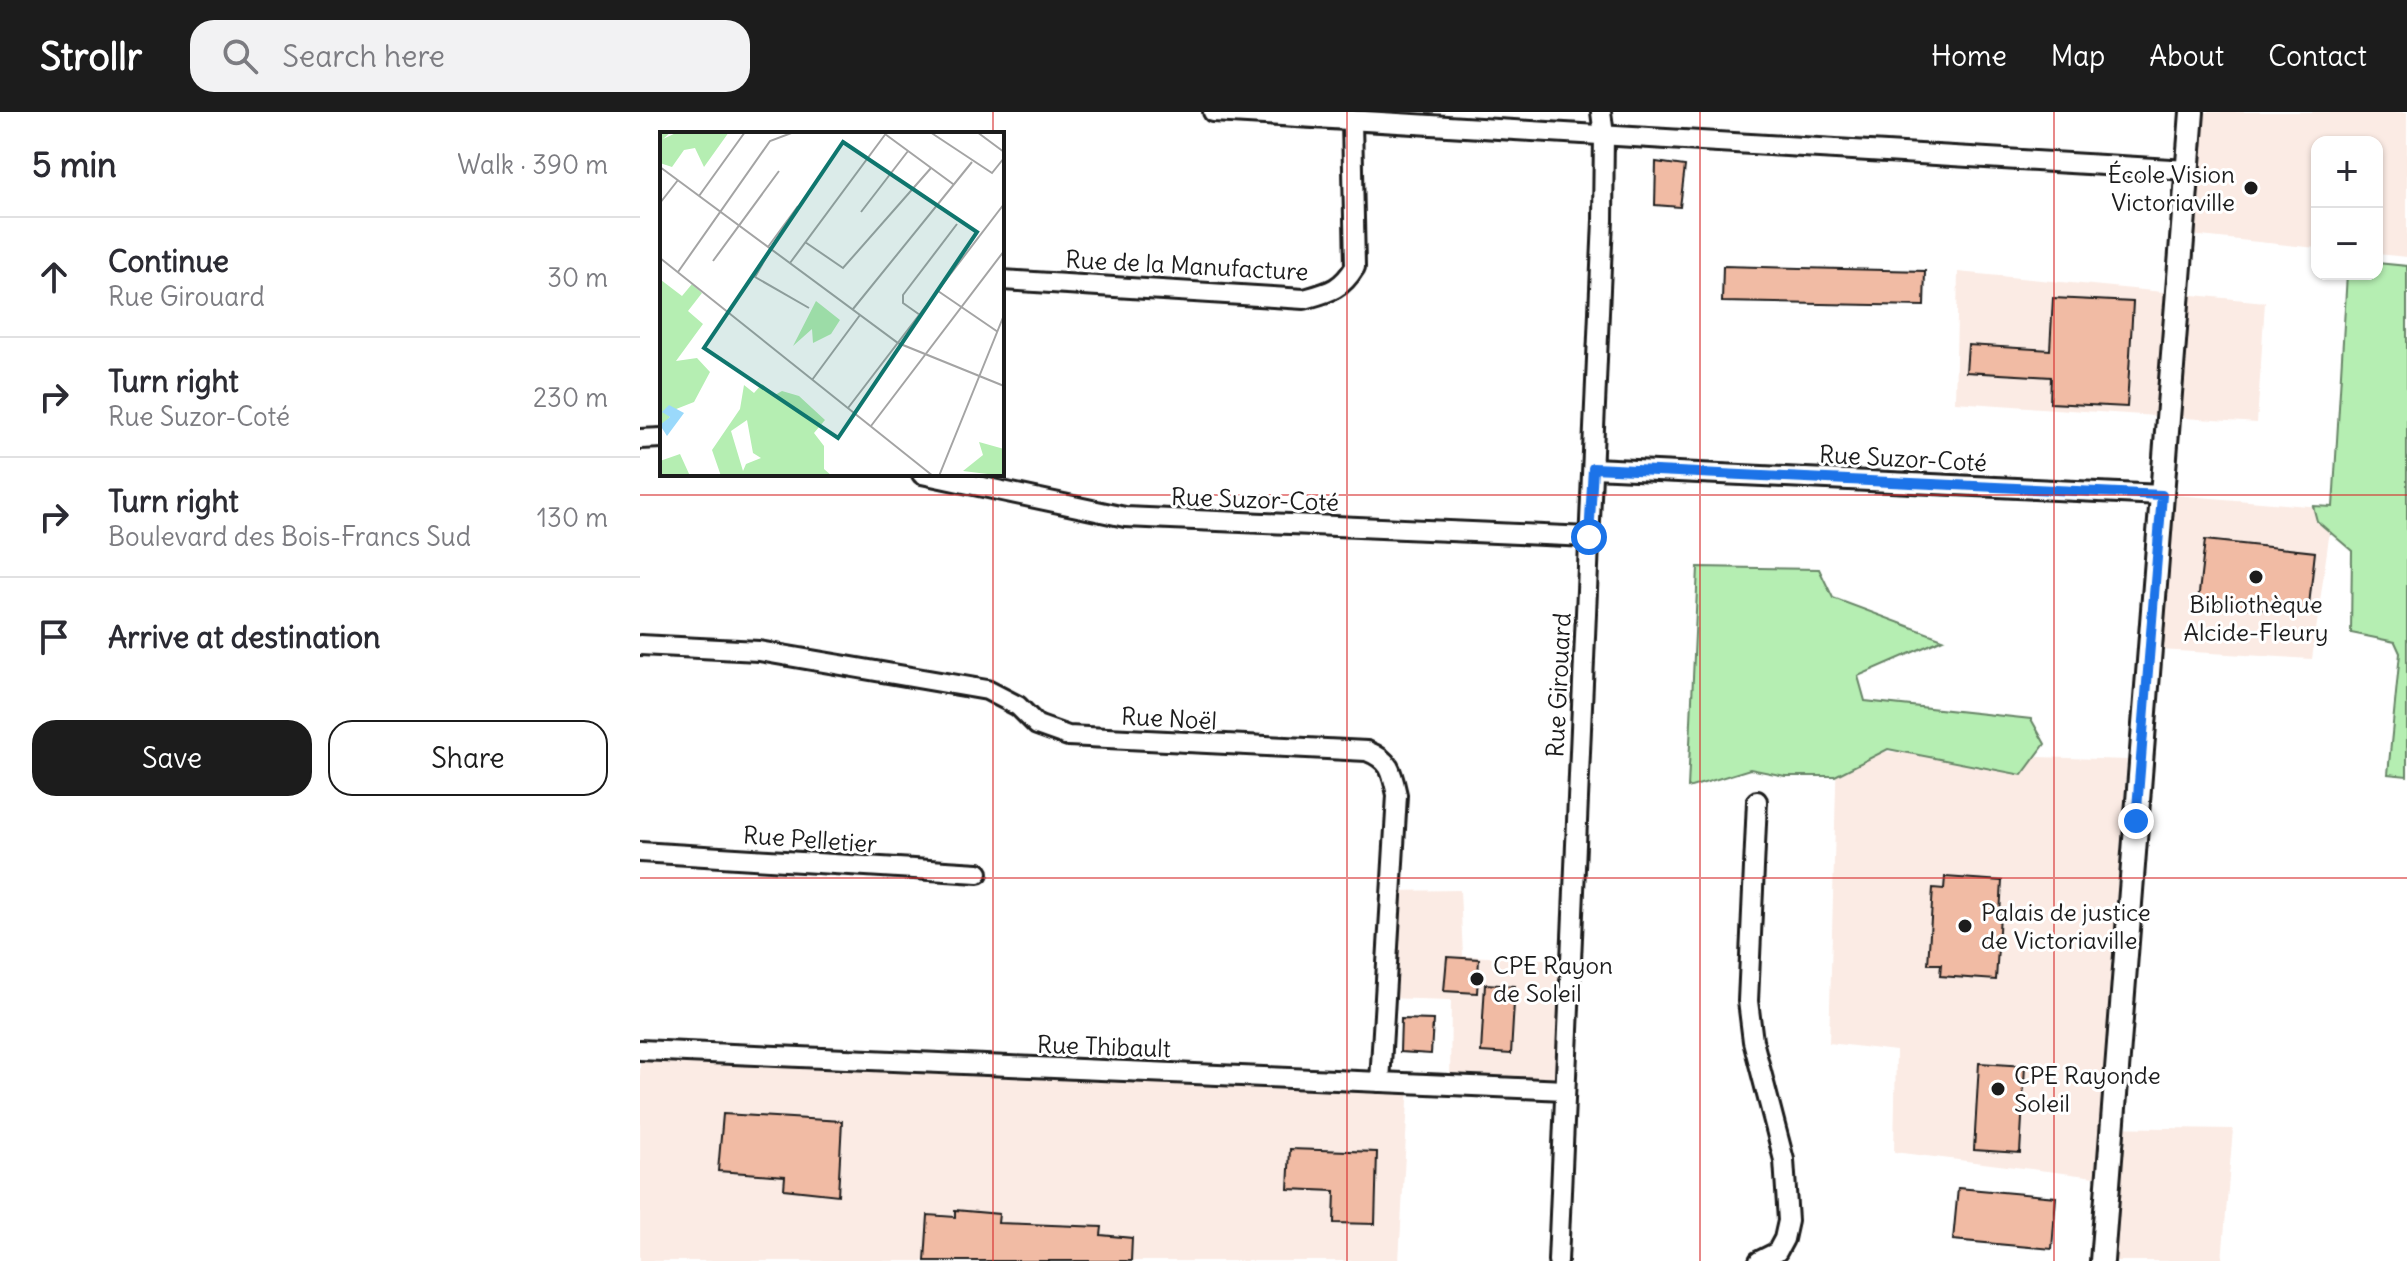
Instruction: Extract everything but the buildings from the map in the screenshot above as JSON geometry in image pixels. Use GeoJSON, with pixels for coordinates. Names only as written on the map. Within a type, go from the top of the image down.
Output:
{"type":"FeatureCollection","features":[{"type":"Feature","properties":{"kind":"street"},"geometry":{"type":"LineString","coordinates":[[1213,112],[2188,170]]}},
{"type":"Feature","properties":{"kind":"street","name":"Rue Girouard"},"geometry":{"type":"LineString","coordinates":[[1558,1261],[1593,468],[1604,135],[1601,112]]}},
{"type":"Feature","properties":{"kind":"street"},"geometry":{"type":"LineString","coordinates":[[2102,1261],[2192,112]]}},
{"type":"Feature","properties":{"kind":"street","name":"Rue de la Manufacture"},"geometry":{"type":"LineString","coordinates":[[1004,280],[1304,299],[1332,292],[1355,267],[1352,120]]}},
{"type":"Feature","properties":{"kind":"street"},"geometry":{"type":"LineString","coordinates":[[640,439],[660,438]]}},
{"type":"Feature","properties":{"kind":"street","name":"Rue Suzor-Coté"},"geometry":{"type":"LineString","coordinates":[[1593,468],[2162,495]]}},
{"type":"Feature","properties":{"kind":"street","name":"Rue Suzor-Coté"},"geometry":{"type":"LineString","coordinates":[[931,476],[1125,517],[1589,537]]}},
{"type":"Feature","properties":{"kind":"street","name":"Rue Noël"},"geometry":{"type":"LineString","coordinates":[[640,645],[759,651],[987,690],[1018,706],[1037,725],[1068,736],[1367,751],[1383,757],[1393,775],[1397,795],[1380,1082]]}},
{"type":"Feature","properties":{"kind":"street"},"geometry":{"type":"LineString","coordinates":[[1757,801],[1748,1001],[1753,1041],[1784,1160],[1788,1221],[1777,1252],[1759,1261]]}},
{"type":"Feature","properties":{"kind":"street","name":"Rue Pelletier"},"geometry":{"type":"LineString","coordinates":[[640,852],[978,873]]}},
{"type":"Feature","properties":{"kind":"street","name":"Rue Thibault"},"geometry":{"type":"LineString","coordinates":[[640,1050],[1565,1090]]}},
{"type":"Feature","properties":{"kind":"shaded area","name":"École Vision Victoriaville"},"geometry":{"type":"Polygon","coordinates":[[[2191,112],[2407,112],[2407,257],[2383,255],[2383,136],[2311,136],[2311,247],[2181,234],[2191,112]]]}},
{"type":"Feature","properties":{"kind":"shaded area"},"geometry":{"type":"Polygon","coordinates":[[[1958,272],[2265,302],[2257,423],[1955,402],[1958,272]]]}},
{"type":"Feature","properties":{"kind":"shaded area"},"geometry":{"type":"Polygon","coordinates":[[[2175,495],[2333,508],[2312,659],[2159,650],[2175,495]]]}},
{"type":"Feature","properties":{"kind":"shaded area"},"geometry":{"type":"Polygon","coordinates":[[[1837,750],[2127,760],[2099,1127],[2233,1129],[2222,1261],[2090,1261],[2095,1177],[1894,1152],[1896,1051],[1829,1043],[1837,750]]]}},
{"type":"Feature","properties":{"kind":"shaded area","name":"CPE Rayon de Soleil"},"geometry":{"type":"Polygon","coordinates":[[[1460,890],[1463,956],[1571,960],[1565,1090],[1450,1085],[1451,1000],[1385,998],[1388,891],[1460,890]]]}},
{"type":"Feature","properties":{"kind":"shaded area"},"geometry":{"type":"Polygon","coordinates":[[[640,1051],[1409,1083],[1399,1261],[640,1261],[640,1051]]]}},
{"type":"Feature","properties":{"kind":"green space"},"geometry":{"type":"Polygon","coordinates":[[[2383,264],[2407,266],[2407,776],[2388,774],[2400,653],[2395,642],[2351,633],[2352,551],[2317,521],[2313,506],[2333,507],[2347,280],[2383,280],[2383,264]]]}},
{"type":"Feature","properties":{"kind":"green space"},"geometry":{"type":"Polygon","coordinates":[[[1698,567],[1819,569],[1833,598],[1943,639],[1858,676],[1865,701],[2031,719],[2045,744],[2022,775],[1888,749],[1835,776],[1785,776],[1750,769],[1688,788],[1698,567]]]}},
{"type":"Feature","properties":{"kind":"place","name":"École Vision Victoriaville"},"geometry":{"type":"Point","coordinates":[2251,188]}},
{"type":"Feature","properties":{"kind":"place","name":"Bibliothèque Alcide-Fleury"},"geometry":{"type":"Point","coordinates":[2256,577]}},
{"type":"Feature","properties":{"kind":"place","name":"Palais de justice de Victoriaville"},"geometry":{"type":"Point","coordinates":[1965,926]}},
{"type":"Feature","properties":{"kind":"place","name":"CPE Rayon de Soleil"},"geometry":{"type":"Point","coordinates":[1477,979]}},
{"type":"Feature","properties":{"kind":"place","name":"CPE Rayonde Soleil"},"geometry":{"type":"Point","coordinates":[1998,1089]}},
{"type":"Feature","properties":{"kind":"route"},"geometry":{"type":"LineString","coordinates":[[1589,537],[1593,468],[2162,495],[2136,821]]}}]}
